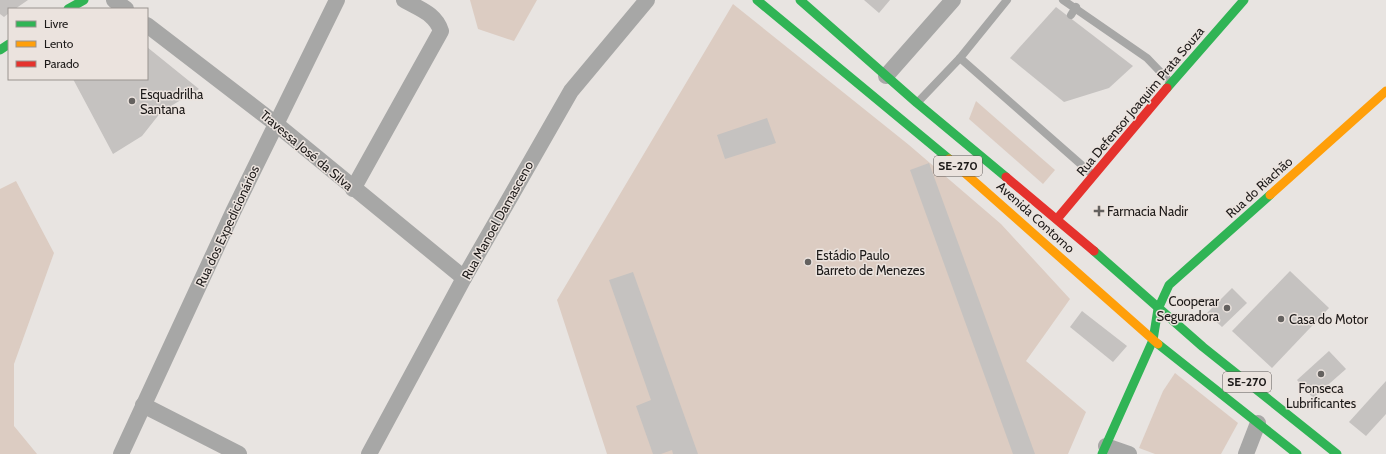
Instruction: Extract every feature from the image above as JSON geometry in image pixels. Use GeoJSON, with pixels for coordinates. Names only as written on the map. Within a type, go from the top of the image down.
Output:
{"type":"FeatureCollection","features":[{"type":"Feature","properties":{"kind":"main road"},"geometry":{"type":"LineString","coordinates":[[70,8],[84,0]]}},
{"type":"Feature","properties":{"kind":"main road","name":"Avenida Contorno"},"geometry":{"type":"LineString","coordinates":[[757,0],[977,182],[1153,340],[1297,454]]}},
{"type":"Feature","properties":{"kind":"main road","name":"Avenida Contorno"},"geometry":{"type":"LineString","coordinates":[[800,0],[917,103],[1057,219],[1158,309],[1203,347],[1337,454]]}},
{"type":"Feature","properties":{"kind":"main road","name":"Rua Defensor Joaquim Prata Souza"},"geometry":{"type":"LineString","coordinates":[[1057,219],[1171,83],[1244,0]]}},
{"type":"Feature","properties":{"kind":"main road","name":"Rua do Riachão"},"geometry":{"type":"LineString","coordinates":[[1104,450],[1153,340],[1158,309],[1169,285],[1386,91]]}},
{"type":"Feature","properties":{"kind":"street"},"geometry":{"type":"LineString","coordinates":[[114,0],[125,8]]}},
{"type":"Feature","properties":{"kind":"street","name":"Rua dos Expedicionários"},"geometry":{"type":"LineString","coordinates":[[121,454],[276,124],[337,0]]}},
{"type":"Feature","properties":{"kind":"street"},"geometry":{"type":"LineString","coordinates":[[353,189],[441,31],[438,22],[430,14],[404,0]]}},
{"type":"Feature","properties":{"kind":"street","name":"Rua Manoel Damasceno"},"geometry":{"type":"LineString","coordinates":[[369,454],[464,278],[572,90],[647,0]]}},
{"type":"Feature","properties":{"kind":"street"},"geometry":{"type":"LineString","coordinates":[[886,76],[953,0]]}},
{"type":"Feature","properties":{"kind":"street","name":"Travessa José da Silva"},"geometry":{"type":"LineString","coordinates":[[148,26],[276,124],[353,189],[464,278]]}},
{"type":"Feature","properties":{"kind":"street"},"geometry":{"type":"LineString","coordinates":[[143,405],[239,454]]}},
{"type":"Feature","properties":{"kind":"street"},"geometry":{"type":"LineString","coordinates":[[1246,454],[1258,423]]}},
{"type":"Feature","properties":{"kind":"street"},"geometry":{"type":"LineString","coordinates":[[1104,450],[1129,454]]}},
{"type":"Feature","properties":{"kind":"lane"},"geometry":{"type":"LineString","coordinates":[[917,103],[960,58],[1007,0]]}},
{"type":"Feature","properties":{"kind":"lane"},"geometry":{"type":"LineString","coordinates":[[1063,0],[1146,58],[1171,83]]}},
{"type":"Feature","properties":{"kind":"lane"},"geometry":{"type":"LineString","coordinates":[[1071,15],[1076,8]]}},
{"type":"Feature","properties":{"kind":"lane"},"geometry":{"type":"LineString","coordinates":[[960,58],[1094,176]]}},
{"type":"Feature","properties":{"kind":"shaded area"},"geometry":{"type":"Polygon","coordinates":[[[470,0],[537,0],[514,41],[478,29],[470,0]]]}},
{"type":"Feature","properties":{"kind":"shaded area","name":"Estádio Paulo Barreto de Menezes"},"geometry":{"type":"Polygon","coordinates":[[[733,4],[909,145],[1001,224],[1070,299],[1026,361],[1086,412],[1068,454],[607,454],[557,300],[733,4]]]}},
{"type":"Feature","properties":{"kind":"shaded area"},"geometry":{"type":"Polygon","coordinates":[[[976,101],[1055,170],[1043,184],[969,119],[976,101]]]}},
{"type":"Feature","properties":{"kind":"shaded area"},"geometry":{"type":"Polygon","coordinates":[[[16,181],[54,253],[14,364],[14,426],[37,454],[0,454],[0,189],[16,181]]]}},
{"type":"Feature","properties":{"kind":"shaded area"},"geometry":{"type":"Polygon","coordinates":[[[1175,373],[1238,423],[1221,454],[1155,454],[1139,448],[1163,391],[1175,373]]]}},
{"type":"Feature","properties":{"kind":"building"},"geometry":{"type":"Polygon","coordinates":[[[0,0],[28,0],[16,8],[8,8],[8,14],[4,17],[0,14],[0,0]]]}},
{"type":"Feature","properties":{"kind":"building"},"geometry":{"type":"Polygon","coordinates":[[[864,0],[890,0],[879,13],[864,0]]]}},
{"type":"Feature","properties":{"kind":"building"},"geometry":{"type":"Polygon","coordinates":[[[1056,7],[1133,66],[1109,88],[1064,102],[1010,58],[1056,7]]]}},
{"type":"Feature","properties":{"kind":"building","name":"Esquadrilha Santana"},"geometry":{"type":"Polygon","coordinates":[[[148,48],[199,89],[161,112],[142,136],[113,154],[74,80],[148,80],[148,48]]]}},
{"type":"Feature","properties":{"kind":"building"},"geometry":{"type":"Polygon","coordinates":[[[767,118],[776,143],[725,159],[717,135],[767,118]]]}},
{"type":"Feature","properties":{"kind":"building"},"geometry":{"type":"Polygon","coordinates":[[[929,163],[1035,454],[1013,454],[910,170],[929,163]]]}},
{"type":"Feature","properties":{"kind":"building","name":"Casa do Motor"},"geometry":{"type":"Polygon","coordinates":[[[1290,271],[1329,308],[1272,368],[1232,331],[1290,271]]]}},
{"type":"Feature","properties":{"kind":"building"},"geometry":{"type":"Polygon","coordinates":[[[633,272],[698,454],[673,454],[672,450],[661,454],[653,454],[636,406],[651,400],[609,280],[633,272]]]}},
{"type":"Feature","properties":{"kind":"building","name":"Cooperar Seguradora"},"geometry":{"type":"Polygon","coordinates":[[[1232,288],[1247,303],[1222,327],[1207,313],[1232,288]]]}},
{"type":"Feature","properties":{"kind":"building"},"geometry":{"type":"Polygon","coordinates":[[[1082,311],[1127,346],[1113,362],[1070,327],[1082,311]]]}},
{"type":"Feature","properties":{"kind":"building","name":"Fonseca Lubrificantes"},"geometry":{"type":"Polygon","coordinates":[[[1329,351],[1346,369],[1313,398],[1297,380],[1329,351]]]}},
{"type":"Feature","properties":{"kind":"building"},"geometry":{"type":"Polygon","coordinates":[[[1386,381],[1386,414],[1366,436],[1349,422],[1386,381]]]}},
{"type":"Feature","properties":{"kind":"traffic: fast"},"geometry":{"type":"LineString","coordinates":[[70,8],[84,0]]}},
{"type":"Feature","properties":{"kind":"traffic: fast"},"geometry":{"type":"LineString","coordinates":[[757,0],[949,159]]}},
{"type":"Feature","properties":{"kind":"traffic: fast"},"geometry":{"type":"LineString","coordinates":[[800,0],[917,103],[1006,177]]}},
{"type":"Feature","properties":{"kind":"traffic: fast"},"geometry":{"type":"LineString","coordinates":[[1167,88],[1244,0]]}},
{"type":"Feature","properties":{"kind":"traffic: fast"},"geometry":{"type":"LineString","coordinates":[[0,50],[8,45]]}},
{"type":"Feature","properties":{"kind":"traffic: fast"},"geometry":{"type":"LineString","coordinates":[[1102,454],[1153,340],[1158,309],[1169,285],[1270,195]]}},
{"type":"Feature","properties":{"kind":"traffic: fast"},"geometry":{"type":"LineString","coordinates":[[1094,251],[1203,347],[1337,454]]}},
{"type":"Feature","properties":{"kind":"traffic: fast"},"geometry":{"type":"LineString","coordinates":[[1158,344],[1297,454]]}},
{"type":"Feature","properties":{"kind":"traffic: slow"},"geometry":{"type":"LineString","coordinates":[[1270,195],[1386,91]]}},
{"type":"Feature","properties":{"kind":"traffic: slow"},"geometry":{"type":"LineString","coordinates":[[949,159],[1158,344]]}},
{"type":"Feature","properties":{"kind":"traffic: jam"},"geometry":{"type":"LineString","coordinates":[[1057,219],[1167,88]]}},
{"type":"Feature","properties":{"kind":"traffic: jam"},"geometry":{"type":"LineString","coordinates":[[1006,177],[1094,251]]}},
{"type":"Feature","properties":{"kind":"place","name":"Esquadrilha Santana"},"geometry":{"type":"Point","coordinates":[132,101]}},
{"type":"Feature","properties":{"kind":"place","name":"Farmacia Nadir"},"geometry":{"type":"Point","coordinates":[1099,211]}},
{"type":"Feature","properties":{"kind":"place","name":"Estádio Paulo Barreto de Menezes"},"geometry":{"type":"Point","coordinates":[808,262]}},
{"type":"Feature","properties":{"kind":"place","name":"Cooperar Seguradora"},"geometry":{"type":"Point","coordinates":[1227,308]}},
{"type":"Feature","properties":{"kind":"place","name":"Casa do Motor"},"geometry":{"type":"Point","coordinates":[1281,319]}},
{"type":"Feature","properties":{"kind":"place","name":"Fonseca Lubrificantes"},"geometry":{"type":"Point","coordinates":[1321,374]}}]}
